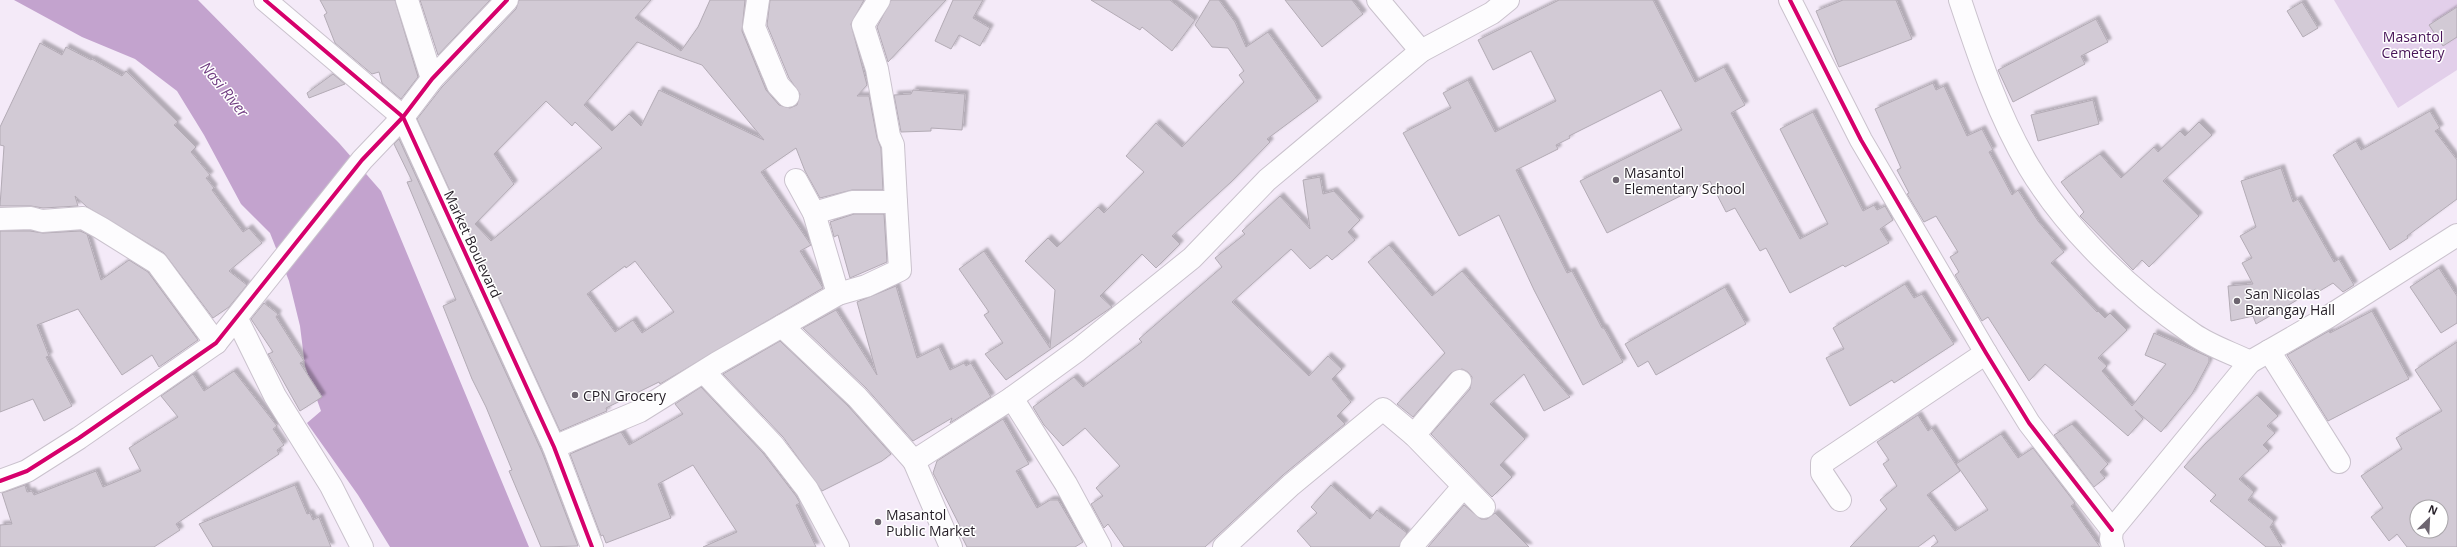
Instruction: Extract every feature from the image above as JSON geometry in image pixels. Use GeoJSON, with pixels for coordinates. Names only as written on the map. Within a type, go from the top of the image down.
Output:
{"type":"FeatureCollection","features":[{"type":"Feature","properties":{"kind":"street","name":"Market Boulevard"},"geometry":{"type":"LineString","coordinates":[[265,0],[403,117],[554,447],[592,547]]}},
{"type":"Feature","properties":{"kind":"street"},"geometry":{"type":"LineString","coordinates":[[407,0],[432,79]]}},
{"type":"Feature","properties":{"kind":"street"},"geometry":{"type":"LineString","coordinates":[[0,481],[27,471],[72,442],[216,343],[237,319],[273,270],[362,160],[403,117],[432,79],[507,0]]}},
{"type":"Feature","properties":{"kind":"street"},"geometry":{"type":"LineString","coordinates":[[758,0],[754,27],[778,85],[788,96]]}},
{"type":"Feature","properties":{"kind":"street"},"geometry":{"type":"LineString","coordinates":[[554,447],[640,411],[838,294],[866,286],[900,270],[893,145],[889,136],[877,69],[863,25],[879,0]]}},
{"type":"Feature","properties":{"kind":"street"},"geometry":{"type":"LineString","coordinates":[[1378,0],[1421,51]]}},
{"type":"Feature","properties":{"kind":"street"},"geometry":{"type":"LineString","coordinates":[[914,461],[1012,398],[1078,350],[1192,258],[1267,180],[1421,51],[1492,13],[1508,0]]}},
{"type":"Feature","properties":{"kind":"street"},"geometry":{"type":"LineString","coordinates":[[1790,0],[1861,140],[1986,353],[2029,423],[2113,538],[2250,362],[2328,317],[2457,235]]}},
{"type":"Feature","properties":{"kind":"street"},"geometry":{"type":"LineString","coordinates":[[1960,0],[1984,71],[2006,124],[2029,168],[2064,218],[2126,281],[2194,335],[2250,362]]}},
{"type":"Feature","properties":{"kind":"street"},"geometry":{"type":"LineString","coordinates":[[796,180],[814,214],[838,294]]}},
{"type":"Feature","properties":{"kind":"street"},"geometry":{"type":"LineString","coordinates":[[814,214],[852,202],[896,202]]}},
{"type":"Feature","properties":{"kind":"street"},"geometry":{"type":"LineString","coordinates":[[0,219],[31,218],[42,222],[83,218],[101,228],[157,263],[216,343]]}},
{"type":"Feature","properties":{"kind":"street"},"geometry":{"type":"LineString","coordinates":[[237,319],[275,396],[331,486],[362,547]]}},
{"type":"Feature","properties":{"kind":"street"},"geometry":{"type":"LineString","coordinates":[[782,326],[857,397],[914,461],[951,547]]}},
{"type":"Feature","properties":{"kind":"street"},"geometry":{"type":"LineString","coordinates":[[2269,351],[2339,462]]}},
{"type":"Feature","properties":{"kind":"street"},"geometry":{"type":"LineString","coordinates":[[1840,500],[1822,473],[1822,463],[1986,353]]}},
{"type":"Feature","properties":{"kind":"street"},"geometry":{"type":"LineString","coordinates":[[704,372],[782,456],[808,489],[838,547]]}},
{"type":"Feature","properties":{"kind":"street"},"geometry":{"type":"LineString","coordinates":[[1414,435],[1460,381]]}},
{"type":"Feature","properties":{"kind":"street"},"geometry":{"type":"LineString","coordinates":[[1012,398],[1066,484],[1100,547]]}},
{"type":"Feature","properties":{"kind":"street"},"geometry":{"type":"LineString","coordinates":[[1224,547],[1291,485],[1383,409],[1414,435],[1484,507]]}},
{"type":"Feature","properties":{"kind":"street"},"geometry":{"type":"LineString","coordinates":[[1411,547],[1463,487]]}},
{"type":"Feature","properties":{"kind":"green space","name":"Masantol Cemetery"},"geometry":{"type":"Polygon","coordinates":[[[2334,0],[2457,0],[2457,70],[2398,108],[2334,0]]]}},
{"type":"Feature","properties":{"kind":"water","name":"Nasi River"},"geometry":{"type":"Polygon","coordinates":[[[14,0],[198,0],[339,143],[381,191],[529,547],[390,547],[358,495],[307,423],[321,411],[305,366],[300,326],[289,281],[270,233],[241,204],[204,135],[177,91],[135,59],[82,37],[14,0]]]}},
{"type":"Feature","properties":{"kind":"building"},"geometry":{"type":"Polygon","coordinates":[[[320,0],[395,0],[418,77],[401,99],[382,83],[379,72],[372,74],[335,43],[324,15],[327,13],[320,0]]]}},
{"type":"Feature","properties":{"kind":"building"},"geometry":{"type":"Polygon","coordinates":[[[420,0],[490,0],[438,55],[420,0]]]}},
{"type":"Feature","properties":{"kind":"building"},"geometry":{"type":"Polygon","coordinates":[[[519,0],[651,0],[635,18],[681,51],[698,27],[710,0],[745,0],[742,31],[766,90],[779,105],[790,108],[797,105],[800,94],[789,78],[767,25],[770,0],[864,0],[851,24],[867,85],[857,96],[869,96],[877,138],[881,148],[883,190],[852,190],[820,198],[805,171],[796,148],[761,172],[811,245],[800,251],[823,288],[660,384],[659,382],[606,408],[607,411],[560,431],[417,119],[442,87],[516,9],[519,0]],[[637,42],[584,105],[612,131],[629,114],[641,126],[659,90],[764,140],[702,65],[637,42]],[[546,101],[494,154],[514,184],[475,224],[491,241],[602,148],[575,122],[572,126],[546,101]],[[635,261],[626,268],[625,266],[587,294],[615,332],[633,320],[642,333],[674,312],[635,261]]]}},
{"type":"Feature","properties":{"kind":"building"},"geometry":{"type":"Polygon","coordinates":[[[891,0],[946,0],[888,62],[877,27],[891,0]]]}},
{"type":"Feature","properties":{"kind":"building"},"geometry":{"type":"Polygon","coordinates":[[[953,0],[983,0],[973,18],[990,28],[980,46],[959,35],[951,49],[935,41],[953,0]]]}},
{"type":"Feature","properties":{"kind":"building"},"geometry":{"type":"Polygon","coordinates":[[[1091,0],[1170,0],[1195,20],[1172,51],[1142,27],[1140,30],[1091,0]]]}},
{"type":"Feature","properties":{"kind":"building"},"geometry":{"type":"Polygon","coordinates":[[[1210,0],[1219,0],[1235,22],[1246,47],[1268,32],[1318,101],[1267,139],[1270,142],[1231,182],[1172,236],[1180,244],[1156,268],[1142,254],[1100,296],[1112,307],[1006,380],[985,354],[1003,343],[984,315],[989,312],[959,269],[984,251],[1050,348],[1055,290],[1025,261],[1048,238],[1057,247],[1098,207],[1104,213],[1144,172],[1126,156],[1156,123],[1182,147],[1244,82],[1239,75],[1244,71],[1228,48],[1212,47],[1195,25],[1210,0]]]}},
{"type":"Feature","properties":{"kind":"building"},"geometry":{"type":"Polygon","coordinates":[[[1285,0],[1352,0],[1363,14],[1322,47],[1285,0]]]}},
{"type":"Feature","properties":{"kind":"building"},"geometry":{"type":"Polygon","coordinates":[[[1559,0],[1653,0],[1695,82],[1724,67],[1745,105],[1731,113],[1800,239],[1828,224],[1780,129],[1813,112],[1863,211],[1874,205],[1877,210],[1885,206],[1893,220],[1880,229],[1889,243],[1845,267],[1843,265],[1790,293],[1766,248],[1760,251],[1735,208],[1726,212],[1710,181],[1607,233],[1580,181],[1682,130],[1661,90],[1569,136],[1570,138],[1556,145],[1558,149],[1516,170],[1567,273],[1572,271],[1602,328],[1604,328],[1623,362],[1583,385],[1534,290],[1499,215],[1459,236],[1403,133],[1451,108],[1443,93],[1468,80],[1495,132],[1556,101],[1531,51],[1493,70],[1478,40],[1559,0]]]}},
{"type":"Feature","properties":{"kind":"building"},"geometry":{"type":"Polygon","coordinates":[[[1843,0],[1896,0],[1912,39],[1839,67],[1816,11],[1843,0]]]}},
{"type":"Feature","properties":{"kind":"building"},"geometry":{"type":"Polygon","coordinates":[[[2302,2],[2318,28],[2303,37],[2287,11],[2302,2]]]}},
{"type":"Feature","properties":{"kind":"building"},"geometry":{"type":"Polygon","coordinates":[[[2457,7],[2457,37],[2443,46],[2429,25],[2457,7]]]}},
{"type":"Feature","properties":{"kind":"building"},"geometry":{"type":"Polygon","coordinates":[[[2096,19],[2108,42],[2081,56],[2085,64],[2013,102],[1998,70],[2096,19]]]}},
{"type":"Feature","properties":{"kind":"building"},"geometry":{"type":"Polygon","coordinates":[[[40,43],[62,55],[66,47],[91,60],[92,59],[122,76],[126,71],[178,122],[174,125],[196,147],[191,152],[210,175],[206,178],[214,188],[212,190],[243,232],[249,228],[262,243],[229,271],[247,285],[229,307],[213,318],[164,253],[87,207],[75,196],[78,206],[43,208],[31,206],[0,206],[4,146],[0,145],[0,127],[40,43]]]}},
{"type":"Feature","properties":{"kind":"building"},"geometry":{"type":"Polygon","coordinates":[[[333,74],[345,84],[309,98],[307,93],[333,74]]]}},
{"type":"Feature","properties":{"kind":"building"},"geometry":{"type":"Polygon","coordinates":[[[1933,83],[1936,90],[1944,86],[1967,136],[1982,129],[1993,150],[1989,152],[2012,195],[2018,190],[2038,221],[2064,252],[2051,263],[2097,312],[2098,311],[2105,318],[2110,313],[2127,330],[2098,358],[2107,366],[2102,371],[2132,406],[2166,364],[2145,355],[2154,333],[2209,357],[2209,362],[2192,394],[2161,432],[2135,410],[2143,419],[2128,436],[2045,364],[2029,381],[1988,317],[1982,321],[1955,275],[1959,272],[1950,257],[1958,252],[1936,216],[1924,222],[1907,194],[1909,193],[1897,170],[1901,168],[1875,109],[1933,83]]]}},
{"type":"Feature","properties":{"kind":"building"},"geometry":{"type":"Polygon","coordinates":[[[913,90],[965,94],[962,130],[931,128],[931,131],[901,132],[894,95],[911,94],[913,90]]]}},
{"type":"Feature","properties":{"kind":"building"},"geometry":{"type":"Polygon","coordinates":[[[2093,100],[2099,124],[2038,141],[2031,115],[2093,100]]]}},
{"type":"Feature","properties":{"kind":"building"},"geometry":{"type":"Polygon","coordinates":[[[2430,111],[2440,128],[2435,131],[2457,160],[2457,199],[2407,236],[2408,238],[2390,250],[2333,155],[2356,141],[2361,150],[2430,111]]]}},
{"type":"Feature","properties":{"kind":"building"},"geometry":{"type":"Polygon","coordinates":[[[2199,122],[2212,135],[2163,181],[2199,216],[2149,267],[2142,260],[2133,270],[2080,216],[2084,212],[2061,182],[2100,154],[2121,178],[2154,147],[2158,152],[2180,131],[2185,136],[2199,122]]]}},
{"type":"Feature","properties":{"kind":"building"},"geometry":{"type":"Polygon","coordinates":[[[399,139],[542,452],[578,546],[541,547],[509,471],[512,470],[486,407],[472,379],[443,306],[456,300],[407,182],[412,181],[394,144],[399,139]]]}},
{"type":"Feature","properties":{"kind":"building"},"geometry":{"type":"Polygon","coordinates":[[[2281,168],[2293,202],[2298,199],[2334,262],[2339,259],[2354,285],[2343,292],[2333,283],[2318,292],[2316,289],[2256,324],[2253,316],[2231,321],[2228,286],[2253,284],[2242,263],[2252,258],[2240,236],[2256,227],[2241,181],[2281,168]]]}},
{"type":"Feature","properties":{"kind":"building"},"geometry":{"type":"Polygon","coordinates":[[[1320,177],[1323,194],[1334,191],[1360,220],[1348,232],[1355,240],[1332,260],[1327,255],[1310,269],[1291,249],[1232,302],[1309,376],[1328,356],[1342,369],[1332,379],[1351,402],[1337,416],[1345,424],[1283,475],[1205,547],[1124,547],[1108,524],[1104,528],[1091,504],[1103,496],[1096,488],[1120,466],[1085,428],[1063,446],[1044,425],[1033,407],[1074,377],[1083,387],[1142,342],[1139,339],[1222,267],[1215,258],[1245,234],[1242,231],[1280,196],[1310,229],[1303,180],[1320,177]]]}},
{"type":"Feature","properties":{"kind":"building"},"geometry":{"type":"Polygon","coordinates":[[[854,214],[884,214],[887,262],[850,278],[838,235],[834,237],[830,222],[854,214]]]}},
{"type":"Feature","properties":{"kind":"building"},"geometry":{"type":"Polygon","coordinates":[[[0,231],[30,231],[43,233],[80,231],[87,234],[101,280],[129,260],[148,272],[198,340],[159,367],[152,355],[122,375],[78,309],[37,325],[49,356],[46,357],[72,406],[44,421],[33,399],[0,412],[0,231]]]}},
{"type":"Feature","properties":{"kind":"building"},"geometry":{"type":"Polygon","coordinates":[[[1389,245],[1432,296],[1462,271],[1570,397],[1544,411],[1524,374],[1490,404],[1525,439],[1500,465],[1512,477],[1492,497],[1431,434],[1470,389],[1472,377],[1468,372],[1462,369],[1451,373],[1413,417],[1397,404],[1445,353],[1368,262],[1389,245]]]}},
{"type":"Feature","properties":{"kind":"building"},"geometry":{"type":"Polygon","coordinates":[[[2439,268],[2457,296],[2457,323],[2441,333],[2410,287],[2439,268]]]}},
{"type":"Feature","properties":{"kind":"building"},"geometry":{"type":"Polygon","coordinates":[[[1905,284],[1914,298],[1922,294],[1954,344],[1894,383],[1892,380],[1850,406],[1826,358],[1844,349],[1833,328],[1905,284]]]}},
{"type":"Feature","properties":{"kind":"building"},"geometry":{"type":"Polygon","coordinates":[[[896,286],[917,358],[939,347],[950,370],[964,363],[966,366],[971,363],[991,397],[950,423],[952,418],[913,441],[866,388],[803,328],[836,310],[877,375],[857,302],[896,286]]]}},
{"type":"Feature","properties":{"kind":"building"},"geometry":{"type":"Polygon","coordinates":[[[1725,287],[1746,324],[1656,375],[1648,361],[1638,367],[1625,344],[1725,287]]]}},
{"type":"Feature","properties":{"kind":"building"},"geometry":{"type":"Polygon","coordinates":[[[264,303],[278,314],[276,317],[304,361],[300,363],[322,397],[300,411],[268,354],[273,352],[251,319],[264,303]]]}},
{"type":"Feature","properties":{"kind":"building"},"geometry":{"type":"Polygon","coordinates":[[[2372,311],[2409,379],[2328,421],[2287,355],[2329,331],[2330,333],[2372,311]]]}},
{"type":"Feature","properties":{"kind":"building"},"geometry":{"type":"Polygon","coordinates":[[[780,341],[848,406],[891,454],[882,461],[822,491],[783,437],[723,374],[780,341]]]}},
{"type":"Feature","properties":{"kind":"building"},"geometry":{"type":"Polygon","coordinates":[[[2457,342],[2457,547],[2407,547],[2397,534],[2389,541],[2371,517],[2383,508],[2361,476],[2402,449],[2396,438],[2442,411],[2415,370],[2457,342]]]}},
{"type":"Feature","properties":{"kind":"building"},"geometry":{"type":"Polygon","coordinates":[[[234,371],[277,426],[273,429],[284,445],[277,450],[279,454],[176,524],[180,530],[154,547],[0,547],[0,525],[12,524],[2,493],[25,485],[27,492],[32,491],[34,495],[96,471],[103,487],[141,471],[129,448],[178,417],[161,396],[193,374],[204,391],[234,371]]]}},
{"type":"Feature","properties":{"kind":"building"},"geometry":{"type":"Polygon","coordinates":[[[701,387],[763,453],[796,496],[800,503],[796,505],[816,547],[703,547],[737,532],[693,465],[658,484],[671,518],[606,543],[603,535],[601,536],[570,454],[621,432],[629,445],[683,414],[675,404],[701,387]]]}},
{"type":"Feature","properties":{"kind":"building"},"geometry":{"type":"Polygon","coordinates":[[[2257,395],[2278,416],[2267,426],[2275,433],[2263,445],[2269,451],[2239,479],[2254,492],[2248,500],[2274,521],[2270,527],[2282,547],[2266,547],[2210,501],[2216,495],[2184,467],[2205,444],[2257,395]]]}},
{"type":"Feature","properties":{"kind":"building"},"geometry":{"type":"Polygon","coordinates":[[[1918,415],[1928,431],[1932,428],[1960,471],[1927,495],[1955,531],[1988,510],[1956,464],[2001,434],[2018,458],[2033,448],[2075,503],[2071,506],[2100,547],[1931,547],[1938,542],[1934,535],[1918,547],[1850,547],[1887,509],[1880,500],[1897,486],[1883,464],[1889,460],[1877,442],[1918,415]]]}},
{"type":"Feature","properties":{"kind":"building"},"geometry":{"type":"Polygon","coordinates":[[[1003,419],[1029,464],[1016,471],[1037,508],[1050,500],[1058,500],[1083,542],[1075,547],[967,547],[960,533],[963,532],[933,473],[937,461],[1003,419]]]}},
{"type":"Feature","properties":{"kind":"building"},"geometry":{"type":"Polygon","coordinates":[[[2072,424],[2108,464],[2100,472],[2105,478],[2094,487],[2054,435],[2072,424]]]}},
{"type":"Feature","properties":{"kind":"building"},"geometry":{"type":"Polygon","coordinates":[[[295,485],[307,514],[310,513],[313,520],[319,517],[331,547],[213,547],[199,524],[295,485]]]}},
{"type":"Feature","properties":{"kind":"building"},"geometry":{"type":"Polygon","coordinates":[[[1331,485],[1370,519],[1377,510],[1407,533],[1399,547],[1311,547],[1297,531],[1317,513],[1311,507],[1331,485]]]}},
{"type":"Feature","properties":{"kind":"building"},"geometry":{"type":"Polygon","coordinates":[[[1464,505],[1481,519],[1487,519],[1495,513],[1529,547],[1428,547],[1464,505]]]}},
{"type":"Feature","properties":{"kind":"cycle path"},"geometry":{"type":"LineString","coordinates":[[265,0],[403,117],[554,447],[592,547]]}},
{"type":"Feature","properties":{"kind":"cycle path"},"geometry":{"type":"LineString","coordinates":[[0,481],[27,471],[79,438],[216,343],[362,160],[403,117],[432,79],[507,0]]}},
{"type":"Feature","properties":{"kind":"cycle path"},"geometry":{"type":"LineString","coordinates":[[1790,0],[1861,140],[1986,353],[2029,423],[2112,530]]}},
{"type":"Feature","properties":{"kind":"place","name":"Masantol Elementary School"},"geometry":{"type":"Point","coordinates":[1616,180]}},
{"type":"Feature","properties":{"kind":"place","name":"San Nicolas Barangay Hall"},"geometry":{"type":"Point","coordinates":[2237,301]}},
{"type":"Feature","properties":{"kind":"place","name":"CPN Grocery"},"geometry":{"type":"Point","coordinates":[575,395]}},
{"type":"Feature","properties":{"kind":"place","name":"Masantol Public Market"},"geometry":{"type":"Point","coordinates":[878,522]}}]}
